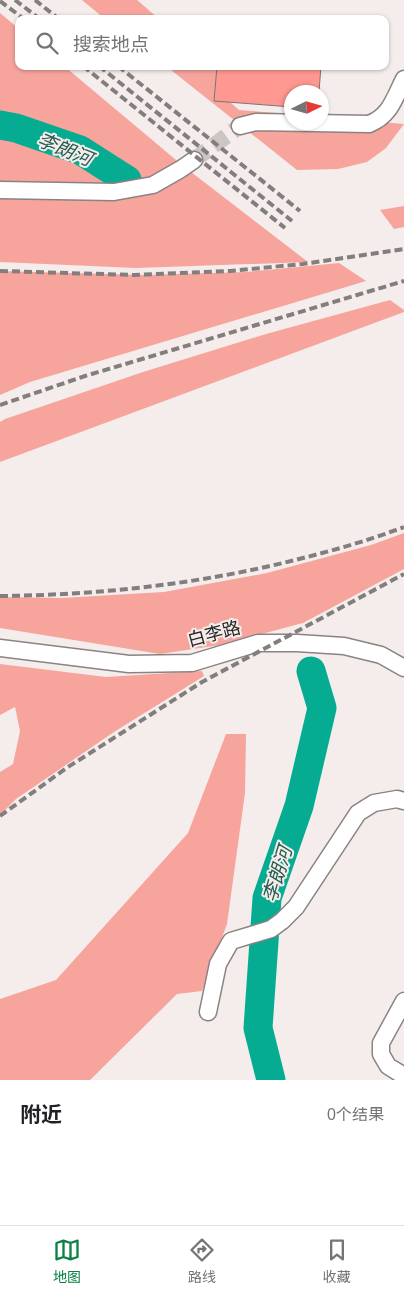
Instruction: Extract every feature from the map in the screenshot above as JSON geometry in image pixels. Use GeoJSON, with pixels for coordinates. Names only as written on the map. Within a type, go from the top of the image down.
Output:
{"type":"FeatureCollection","features":[{"type":"Feature","properties":{"kind":"street"},"geometry":{"type":"LineString","coordinates":[[240,126],[256,122],[369,124],[379,120],[387,113],[404,79]]}},
{"type":"Feature","properties":{"kind":"street"},"geometry":{"type":"LineString","coordinates":[[0,190],[122,190],[153,185],[194,160]]}},
{"type":"Feature","properties":{"kind":"street","name":"白李路"},"geometry":{"type":"LineString","coordinates":[[0,648],[129,664],[192,663],[258,643],[297,643],[344,646],[381,655],[404,668]]}},
{"type":"Feature","properties":{"kind":"street"},"geometry":{"type":"LineString","coordinates":[[208,1012],[218,964],[231,941],[271,929],[296,907],[358,813],[374,803],[397,799],[404,801]]}},
{"type":"Feature","properties":{"kind":"street"},"geometry":{"type":"LineString","coordinates":[[384,1080],[381,1054],[382,1043],[404,1001]]}},
{"type":"Feature","properties":{"kind":"street"},"geometry":{"type":"LineString","coordinates":[[381,1054],[388,1066],[404,1076]]}},
{"type":"Feature","properties":{"kind":"shaded area"},"geometry":{"type":"Polygon","coordinates":[[[82,0],[137,0],[154,15],[100,15],[82,0]]]}},
{"type":"Feature","properties":{"kind":"shaded area"},"geometry":{"type":"Polygon","coordinates":[[[0,13],[15,26],[15,70],[69,70],[182,165],[308,262],[136,268],[0,262],[0,13]]]}},
{"type":"Feature","properties":{"kind":"shaded area"},"geometry":{"type":"Polygon","coordinates":[[[171,70],[216,70],[224,77],[223,96],[239,110],[284,113],[284,130],[329,130],[329,118],[404,124],[386,148],[367,162],[338,169],[297,170],[171,70]]]}},
{"type":"Feature","properties":{"kind":"shaded area"},"geometry":{"type":"Polygon","coordinates":[[[404,206],[404,227],[394,229],[380,210],[404,206]]]}},
{"type":"Feature","properties":{"kind":"shaded area"},"geometry":{"type":"Polygon","coordinates":[[[339,263],[366,281],[30,382],[0,395],[0,271],[144,275],[246,272],[339,263]]]}},
{"type":"Feature","properties":{"kind":"shaded area"},"geometry":{"type":"Polygon","coordinates":[[[390,300],[404,310],[404,312],[0,462],[0,422],[5,419],[143,372],[266,334],[390,300]]]}},
{"type":"Feature","properties":{"kind":"shaded area"},"geometry":{"type":"Polygon","coordinates":[[[404,533],[404,569],[303,623],[220,645],[160,654],[0,628],[0,597],[61,598],[164,592],[267,573],[371,545],[404,533]]]}},
{"type":"Feature","properties":{"kind":"shaded area"},"geometry":{"type":"Polygon","coordinates":[[[0,664],[106,677],[202,671],[204,676],[114,732],[16,799],[0,815],[0,772],[13,764],[20,731],[15,707],[0,715],[0,664]]]}},
{"type":"Feature","properties":{"kind":"shaded area"},"geometry":{"type":"Polygon","coordinates":[[[226,734],[246,734],[245,793],[227,924],[202,991],[177,994],[90,1080],[0,1080],[0,999],[56,980],[188,833],[226,734]]]}},
{"type":"Feature","properties":{"kind":"building"},"geometry":{"type":"Polygon","coordinates":[[[217,70],[321,70],[320,85],[284,85],[284,106],[214,101],[217,70]]]}},
{"type":"Feature","properties":{"kind":"waterway","name":"李朗河"},"geometry":{"type":"LineString","coordinates":[[0,125],[16,128],[80,150],[127,180]]}},
{"type":"Feature","properties":{"kind":"waterway","name":"李朗河"},"geometry":{"type":"LineString","coordinates":[[271,1080],[258,1028],[267,898],[299,806],[322,708],[311,671]]}},
{"type":"Feature","properties":{"kind":"tunnel"},"geometry":{"type":"LineString","coordinates":[[194,160],[240,126]]}},
{"type":"Feature","properties":{"kind":"railway"},"geometry":{"type":"LineString","coordinates":[[15,0],[35,15]]}},
{"type":"Feature","properties":{"kind":"railway"},"geometry":{"type":"LineString","coordinates":[[35,0],[54,15]]}},
{"type":"Feature","properties":{"kind":"railway"},"geometry":{"type":"LineString","coordinates":[[0,1],[19,15]]}},
{"type":"Feature","properties":{"kind":"railway"},"geometry":{"type":"LineString","coordinates":[[88,70],[285,228]]}},
{"type":"Feature","properties":{"kind":"railway"},"geometry":{"type":"LineString","coordinates":[[104,70],[292,221]]}},
{"type":"Feature","properties":{"kind":"railway"},"geometry":{"type":"LineString","coordinates":[[123,70],[300,211]]}},
{"type":"Feature","properties":{"kind":"railway"},"geometry":{"type":"LineString","coordinates":[[0,271],[134,275],[230,271],[303,264],[404,249]]}},
{"type":"Feature","properties":{"kind":"railway"},"geometry":{"type":"LineString","coordinates":[[0,405],[85,376],[404,281]]}},
{"type":"Feature","properties":{"kind":"railway"},"geometry":{"type":"LineString","coordinates":[[0,596],[72,594],[178,583],[283,563],[359,542],[404,527]]}},
{"type":"Feature","properties":{"kind":"railway"},"geometry":{"type":"LineString","coordinates":[[0,816],[68,767],[202,682],[404,574]]}}]}
